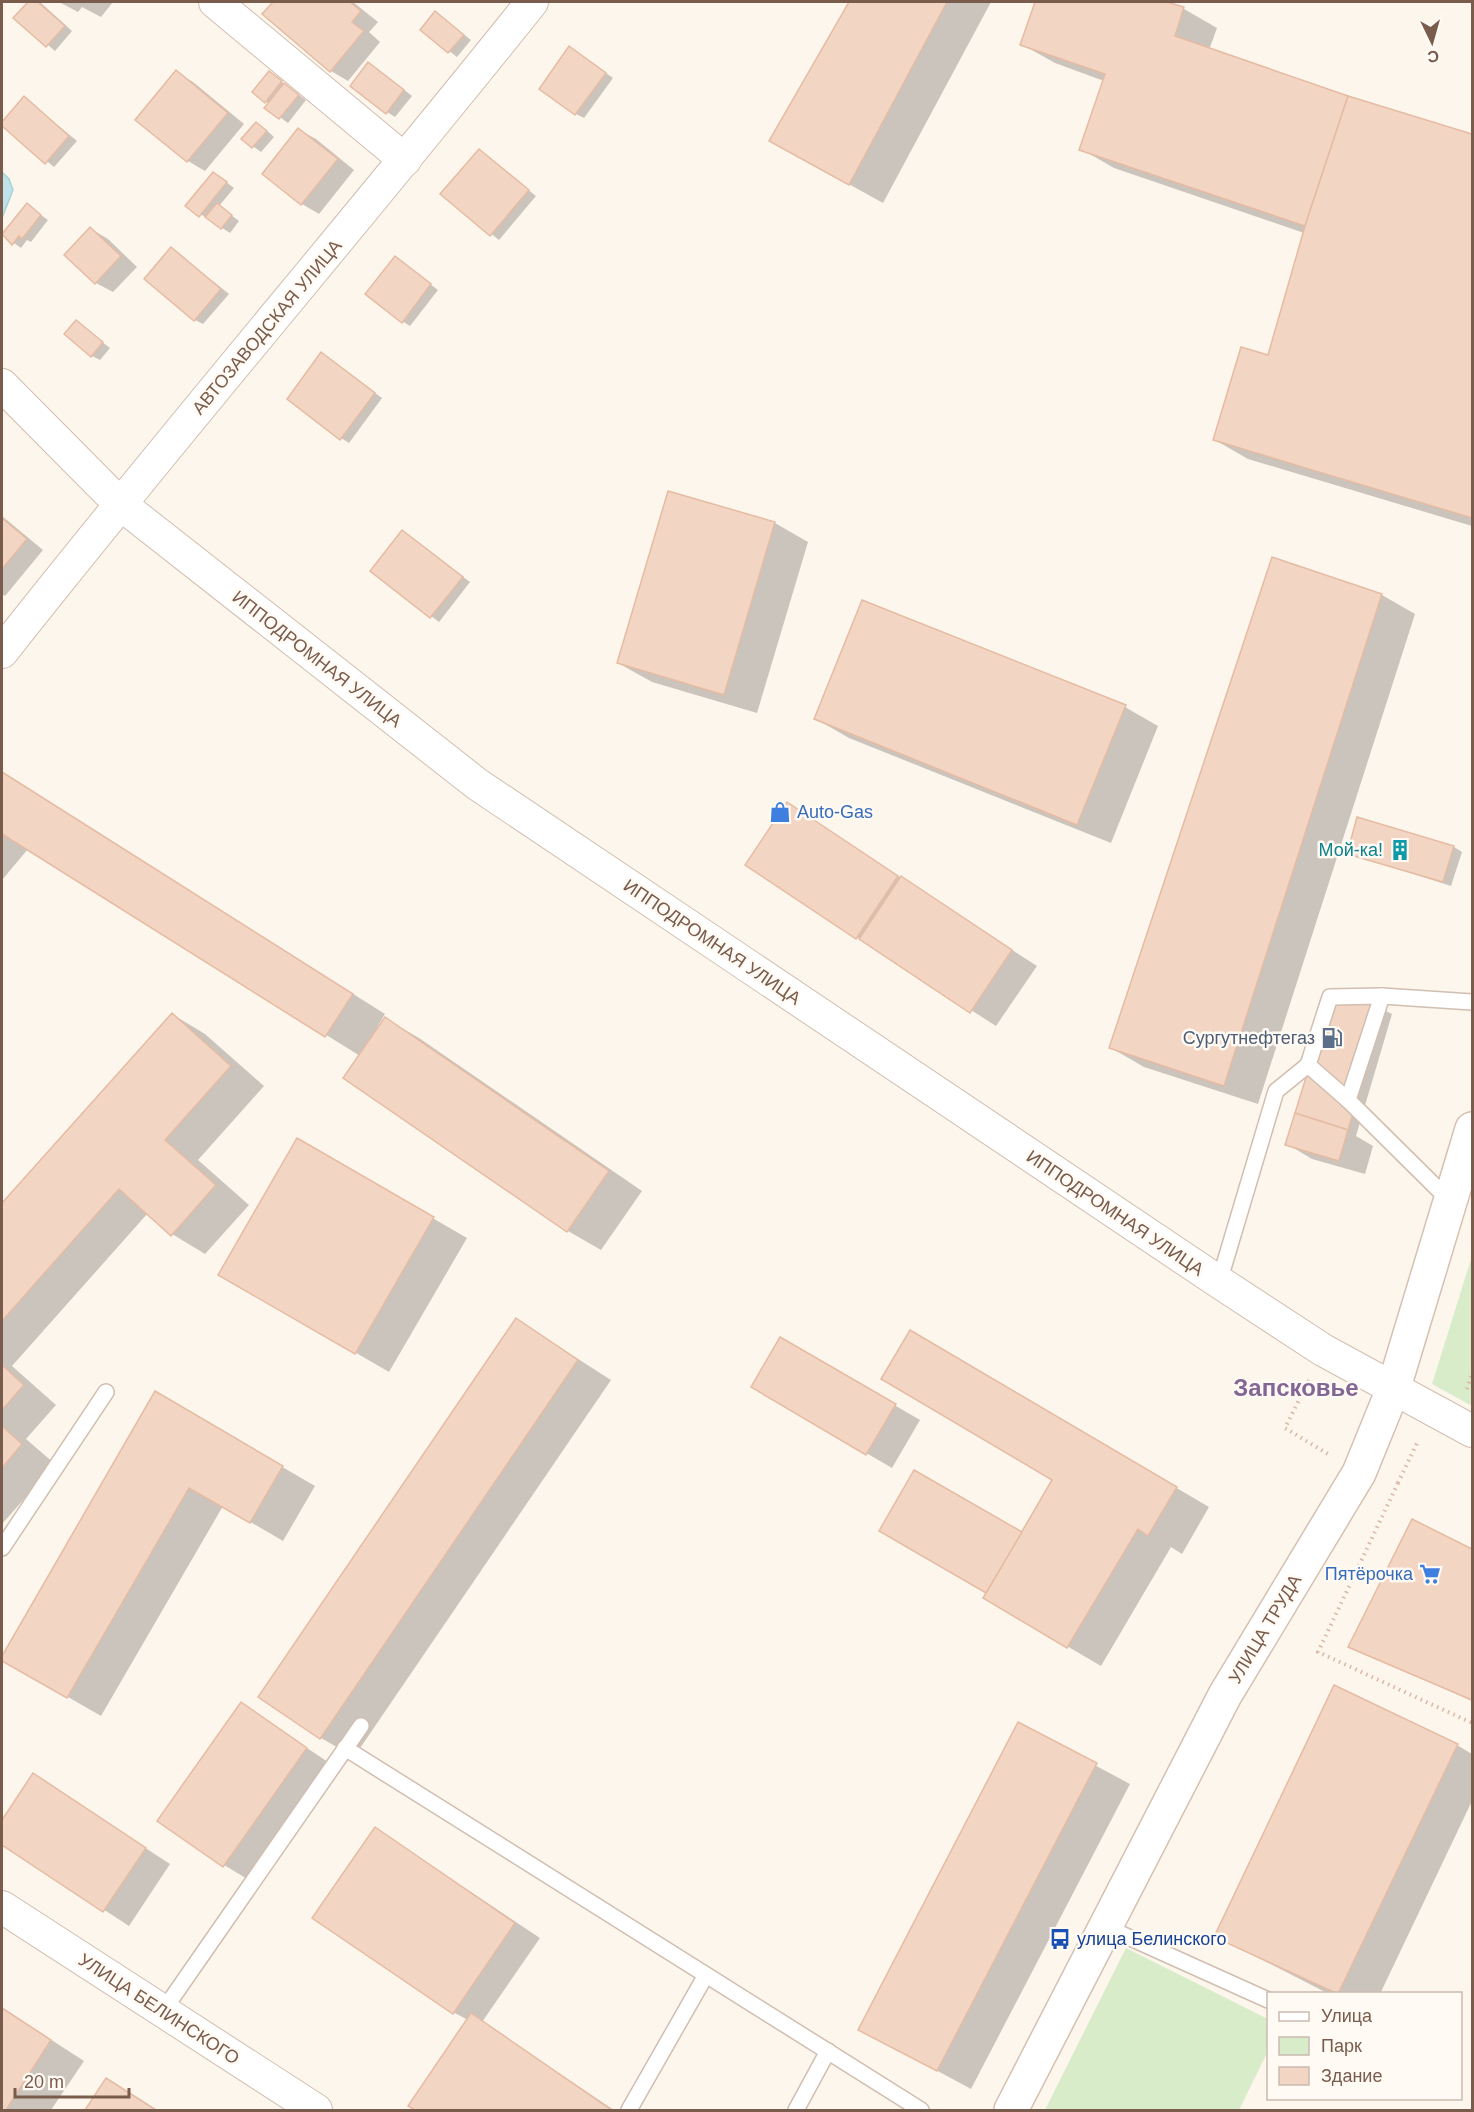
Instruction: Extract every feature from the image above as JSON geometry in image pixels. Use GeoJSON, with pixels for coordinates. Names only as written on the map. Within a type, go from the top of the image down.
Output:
{"type":"FeatureCollection","features":[{"type":"Feature","properties":{"kind":"main road","name":"УЛИЦА ТРУДА"},"geometry":{"type":"LineString","coordinates":[[1011,2110],[1225,1695],[1359,1473],[1394,1387],[1473,1129]]}},
{"type":"Feature","properties":{"kind":"street"},"geometry":{"type":"LineString","coordinates":[[215,2],[405,160]]}},
{"type":"Feature","properties":{"kind":"street","name":"АВТОЗАВОДСКАЯ УЛИЦА"},"geometry":{"type":"LineString","coordinates":[[2,652],[119,503],[405,160],[532,2]]}},
{"type":"Feature","properties":{"kind":"street","name":"ИППОДРОМНАЯ УЛИЦА"},"geometry":{"type":"LineString","coordinates":[[2,385],[119,503],[477,784],[1323,1350],[1473,1431]]}},
{"type":"Feature","properties":{"kind":"street","name":"УЛИЦА БЕЛИНСКОГО"},"geometry":{"type":"LineString","coordinates":[[2,1907],[316,2110]]}},
{"type":"Feature","properties":{"kind":"lane"},"geometry":{"type":"LineString","coordinates":[[1219,1282],[1276,1091],[1308,1065],[1330,997],[1382,996],[1473,1002]]}},
{"type":"Feature","properties":{"kind":"lane"},"geometry":{"type":"LineString","coordinates":[[1348,1100],[1382,996]]}},
{"type":"Feature","properties":{"kind":"lane"},"geometry":{"type":"LineString","coordinates":[[1308,1065],[1348,1100],[1450,1201]]}},
{"type":"Feature","properties":{"kind":"lane"},"geometry":{"type":"LineString","coordinates":[[2,1548],[106,1392]]}},
{"type":"Feature","properties":{"kind":"lane"},"geometry":{"type":"LineString","coordinates":[[163,2012],[361,1726]]}},
{"type":"Feature","properties":{"kind":"lane"},"geometry":{"type":"LineString","coordinates":[[345,1748],[921,2110]]}},
{"type":"Feature","properties":{"kind":"lane"},"geometry":{"type":"LineString","coordinates":[[1106,1927],[1267,1999]]}},
{"type":"Feature","properties":{"kind":"lane"},"geometry":{"type":"LineString","coordinates":[[629,2110],[706,1975]]}},
{"type":"Feature","properties":{"kind":"lane"},"geometry":{"type":"LineString","coordinates":[[796,2110],[828,2051]]}},
{"type":"Feature","properties":{"kind":"path"},"geometry":{"type":"LineString","coordinates":[[1398,1483],[1318,1652],[1473,1723]]}},
{"type":"Feature","properties":{"kind":"green space"},"geometry":{"type":"Polygon","coordinates":[[[1472,1256],[1472,1406],[1432,1384],[1472,1256]]]}},
{"type":"Feature","properties":{"kind":"green space"},"geometry":{"type":"Polygon","coordinates":[[[1126,1948],[1267,2018],[1267,2053],[1239,2110],[1045,2110],[1126,1948]]]}},
{"type":"Feature","properties":{"kind":"water"},"geometry":{"type":"Polygon","coordinates":[[[2,172],[9,179],[13,190],[2,218],[2,172]]]}},
{"type":"Feature","properties":{"kind":"building"},"geometry":{"type":"Polygon","coordinates":[[[28,2],[38,2],[65,26],[46,47],[13,18],[28,2]]]}},
{"type":"Feature","properties":{"kind":"building"},"geometry":{"type":"Polygon","coordinates":[[[273,2],[350,2],[361,11],[352,22],[364,31],[330,72],[262,14],[273,2]]]}},
{"type":"Feature","properties":{"kind":"building"},"geometry":{"type":"Polygon","coordinates":[[[849,2],[947,2],[849,185],[769,141],[849,2]]]}},
{"type":"Feature","properties":{"kind":"building"},"geometry":{"type":"Polygon","coordinates":[[[1035,2],[1167,2],[1184,7],[1175,36],[1348,96],[1305,226],[1079,150],[1105,74],[1020,45],[1035,2]]]}},
{"type":"Feature","properties":{"kind":"building"},"geometry":{"type":"Polygon","coordinates":[[[435,11],[464,35],[448,53],[420,30],[435,11]]]}},
{"type":"Feature","properties":{"kind":"building"},"geometry":{"type":"Polygon","coordinates":[[[569,46],[606,73],[575,115],[539,89],[569,46]]]}},
{"type":"Feature","properties":{"kind":"building"},"geometry":{"type":"Polygon","coordinates":[[[368,62],[404,90],[386,114],[350,86],[368,62]]]}},
{"type":"Feature","properties":{"kind":"building"},"geometry":{"type":"Polygon","coordinates":[[[176,70],[228,113],[187,162],[135,120],[176,70]]]}},
{"type":"Feature","properties":{"kind":"building"},"geometry":{"type":"Polygon","coordinates":[[[269,71],[282,81],[265,103],[252,92],[269,71]]]}},
{"type":"Feature","properties":{"kind":"building"},"geometry":{"type":"Polygon","coordinates":[[[284,83],[299,95],[279,119],[264,108],[284,83]]]}},
{"type":"Feature","properties":{"kind":"building"},"geometry":{"type":"Polygon","coordinates":[[[24,96],[69,136],[45,164],[2,126],[2,122],[24,96]]]}},
{"type":"Feature","properties":{"kind":"building"},"geometry":{"type":"Polygon","coordinates":[[[1348,96],[1472,134],[1472,518],[1213,440],[1241,347],[1268,355],[1305,226],[1348,96]]]}},
{"type":"Feature","properties":{"kind":"building"},"geometry":{"type":"Polygon","coordinates":[[[256,122],[267,131],[252,148],[241,139],[256,122]]]}},
{"type":"Feature","properties":{"kind":"building"},"geometry":{"type":"Polygon","coordinates":[[[298,128],[338,159],[301,205],[262,174],[298,128]]]}},
{"type":"Feature","properties":{"kind":"building"},"geometry":{"type":"Polygon","coordinates":[[[479,149],[529,190],[490,236],[440,194],[479,149]]]}},
{"type":"Feature","properties":{"kind":"building"},"geometry":{"type":"Polygon","coordinates":[[[213,172],[227,182],[199,217],[185,206],[213,172]]]}},
{"type":"Feature","properties":{"kind":"building"},"geometry":{"type":"Polygon","coordinates":[[[27,203],[41,215],[22,239],[19,236],[12,245],[2,234],[27,203]]]}},
{"type":"Feature","properties":{"kind":"building"},"geometry":{"type":"Polygon","coordinates":[[[217,203],[232,215],[221,229],[205,217],[217,203]]]}},
{"type":"Feature","properties":{"kind":"building"},"geometry":{"type":"Polygon","coordinates":[[[90,227],[121,256],[95,284],[64,255],[90,227]]]}},
{"type":"Feature","properties":{"kind":"building"},"geometry":{"type":"Polygon","coordinates":[[[171,247],[221,289],[194,321],[144,279],[171,247]]]}},
{"type":"Feature","properties":{"kind":"building"},"geometry":{"type":"Polygon","coordinates":[[[395,256],[431,284],[402,323],[365,294],[395,256]]]}},
{"type":"Feature","properties":{"kind":"building"},"geometry":{"type":"Polygon","coordinates":[[[76,320],[103,342],[91,357],[64,334],[76,320]]]}},
{"type":"Feature","properties":{"kind":"building"},"geometry":{"type":"Polygon","coordinates":[[[321,352],[375,393],[340,440],[287,399],[321,352]]]}},
{"type":"Feature","properties":{"kind":"building"},"geometry":{"type":"Polygon","coordinates":[[[668,491],[775,522],[724,695],[617,663],[668,491]]]}},
{"type":"Feature","properties":{"kind":"building"},"geometry":{"type":"Polygon","coordinates":[[[2,518],[27,539],[2,569],[2,518]]]}},
{"type":"Feature","properties":{"kind":"building"},"geometry":{"type":"Polygon","coordinates":[[[402,530],[463,577],[430,618],[370,571],[402,530]]]}},
{"type":"Feature","properties":{"kind":"building"},"geometry":{"type":"Polygon","coordinates":[[[1272,557],[1382,594],[1224,1086],[1109,1048],[1272,557]]]}},
{"type":"Feature","properties":{"kind":"building"},"geometry":{"type":"Polygon","coordinates":[[[862,600],[1126,705],[1077,825],[814,719],[862,600]]]}},
{"type":"Feature","properties":{"kind":"building"},"geometry":{"type":"Polygon","coordinates":[[[2,772],[353,994],[325,1037],[2,834],[2,772]]]}},
{"type":"Feature","properties":{"kind":"building"},"geometry":{"type":"Polygon","coordinates":[[[787,802],[898,876],[856,939],[745,865],[787,802]]]}},
{"type":"Feature","properties":{"kind":"building","name":"Мой-ка!"},"geometry":{"type":"Polygon","coordinates":[[[1357,817],[1454,846],[1443,882],[1347,854],[1357,817]]]}},
{"type":"Feature","properties":{"kind":"building"},"geometry":{"type":"Polygon","coordinates":[[[901,876],[1012,950],[970,1013],[859,939],[901,876]]]}},
{"type":"Feature","properties":{"kind":"building"},"geometry":{"type":"Polygon","coordinates":[[[1332,993],[1385,1008],[1348,1130],[1295,1113],[1332,993]]]}},
{"type":"Feature","properties":{"kind":"building"},"geometry":{"type":"Polygon","coordinates":[[[172,1013],[231,1066],[165,1140],[216,1185],[171,1236],[119,1189],[2,1321],[2,1203],[172,1013]]]}},
{"type":"Feature","properties":{"kind":"building"},"geometry":{"type":"Polygon","coordinates":[[[385,1017],[609,1171],[567,1232],[343,1078],[385,1017]]]}},
{"type":"Feature","properties":{"kind":"building"},"geometry":{"type":"Polygon","coordinates":[[[1295,1113],[1348,1130],[1339,1161],[1285,1145],[1295,1113]]]}},
{"type":"Feature","properties":{"kind":"building"},"geometry":{"type":"Polygon","coordinates":[[[297,1138],[434,1217],[355,1354],[218,1275],[297,1138]]]}},
{"type":"Feature","properties":{"kind":"building"},"geometry":{"type":"Polygon","coordinates":[[[516,1318],[578,1360],[320,1739],[258,1697],[516,1318]]]}},
{"type":"Feature","properties":{"kind":"building"},"geometry":{"type":"Polygon","coordinates":[[[910,1330],[1177,1487],[1148,1536],[1138,1529],[1067,1648],[983,1598],[1052,1480],[881,1379],[910,1330]]]}},
{"type":"Feature","properties":{"kind":"building"},"geometry":{"type":"Polygon","coordinates":[[[780,1337],[896,1404],[866,1455],[751,1387],[780,1337]]]}},
{"type":"Feature","properties":{"kind":"building"},"geometry":{"type":"Polygon","coordinates":[[[2,1365],[24,1385],[2,1410],[2,1365]]]}},
{"type":"Feature","properties":{"kind":"building"},"geometry":{"type":"Polygon","coordinates":[[[155,1391],[283,1466],[250,1523],[189,1488],[67,1698],[2,1661],[2,1656],[155,1391]]]}},
{"type":"Feature","properties":{"kind":"building"},"geometry":{"type":"Polygon","coordinates":[[[2,1426],[22,1444],[2,1468],[2,1426]]]}},
{"type":"Feature","properties":{"kind":"building"},"geometry":{"type":"Polygon","coordinates":[[[914,1470],[1022,1532],[986,1593],[879,1531],[914,1470]]]}},
{"type":"Feature","properties":{"kind":"building"},"geometry":{"type":"Polygon","coordinates":[[[1412,1519],[1472,1549],[1472,1700],[1348,1647],[1412,1519]]]}},
{"type":"Feature","properties":{"kind":"building"},"geometry":{"type":"Polygon","coordinates":[[[1334,1685],[1458,1744],[1339,1992],[1334,1992],[1214,1937],[1334,1685]]]}},
{"type":"Feature","properties":{"kind":"building"},"geometry":{"type":"Polygon","coordinates":[[[241,1702],[307,1748],[223,1867],[157,1821],[241,1702]]]}},
{"type":"Feature","properties":{"kind":"building"},"geometry":{"type":"Polygon","coordinates":[[[1018,1722],[1097,1763],[937,2071],[858,2030],[1018,1722]]]}},
{"type":"Feature","properties":{"kind":"building"},"geometry":{"type":"Polygon","coordinates":[[[33,1773],[146,1848],[103,1912],[2,1845],[2,1820],[33,1773]]]}},
{"type":"Feature","properties":{"kind":"building"},"geometry":{"type":"Polygon","coordinates":[[[375,1827],[515,1923],[453,2014],[312,1918],[375,1827]]]}},
{"type":"Feature","properties":{"kind":"building"},"geometry":{"type":"Polygon","coordinates":[[[2,2008],[51,2040],[6,2110],[2,2110],[2,2008]]]}},
{"type":"Feature","properties":{"kind":"building"},"geometry":{"type":"Polygon","coordinates":[[[471,2013],[610,2110],[415,2110],[408,2106],[471,2013]]]}},
{"type":"Feature","properties":{"kind":"building"},"geometry":{"type":"Polygon","coordinates":[[[106,2078],[156,2110],[85,2110],[106,2078]]]}},
{"type":"Feature","properties":{"kind":"place","name":"Auto-Gas"},"geometry":{"type":"Point","coordinates":[780,812]}},
{"type":"Feature","properties":{"kind":"place","name":"Мой-ка!"},"geometry":{"type":"Point","coordinates":[1400,850]}},
{"type":"Feature","properties":{"kind":"place","name":"Сургутнефтегаз"},"geometry":{"type":"Point","coordinates":[1332,1038]}},
{"type":"Feature","properties":{"kind":"place","name":"Пятёрочка"},"geometry":{"type":"Point","coordinates":[1430,1574]}},
{"type":"Feature","properties":{"kind":"place","name":"улица Белинского"},"geometry":{"type":"Point","coordinates":[1060,1939]}},
{"type":"Feature","properties":{"kind":"district","name":"Запсковье"},"geometry":{"type":"Point","coordinates":[1296,1387]}}]}
